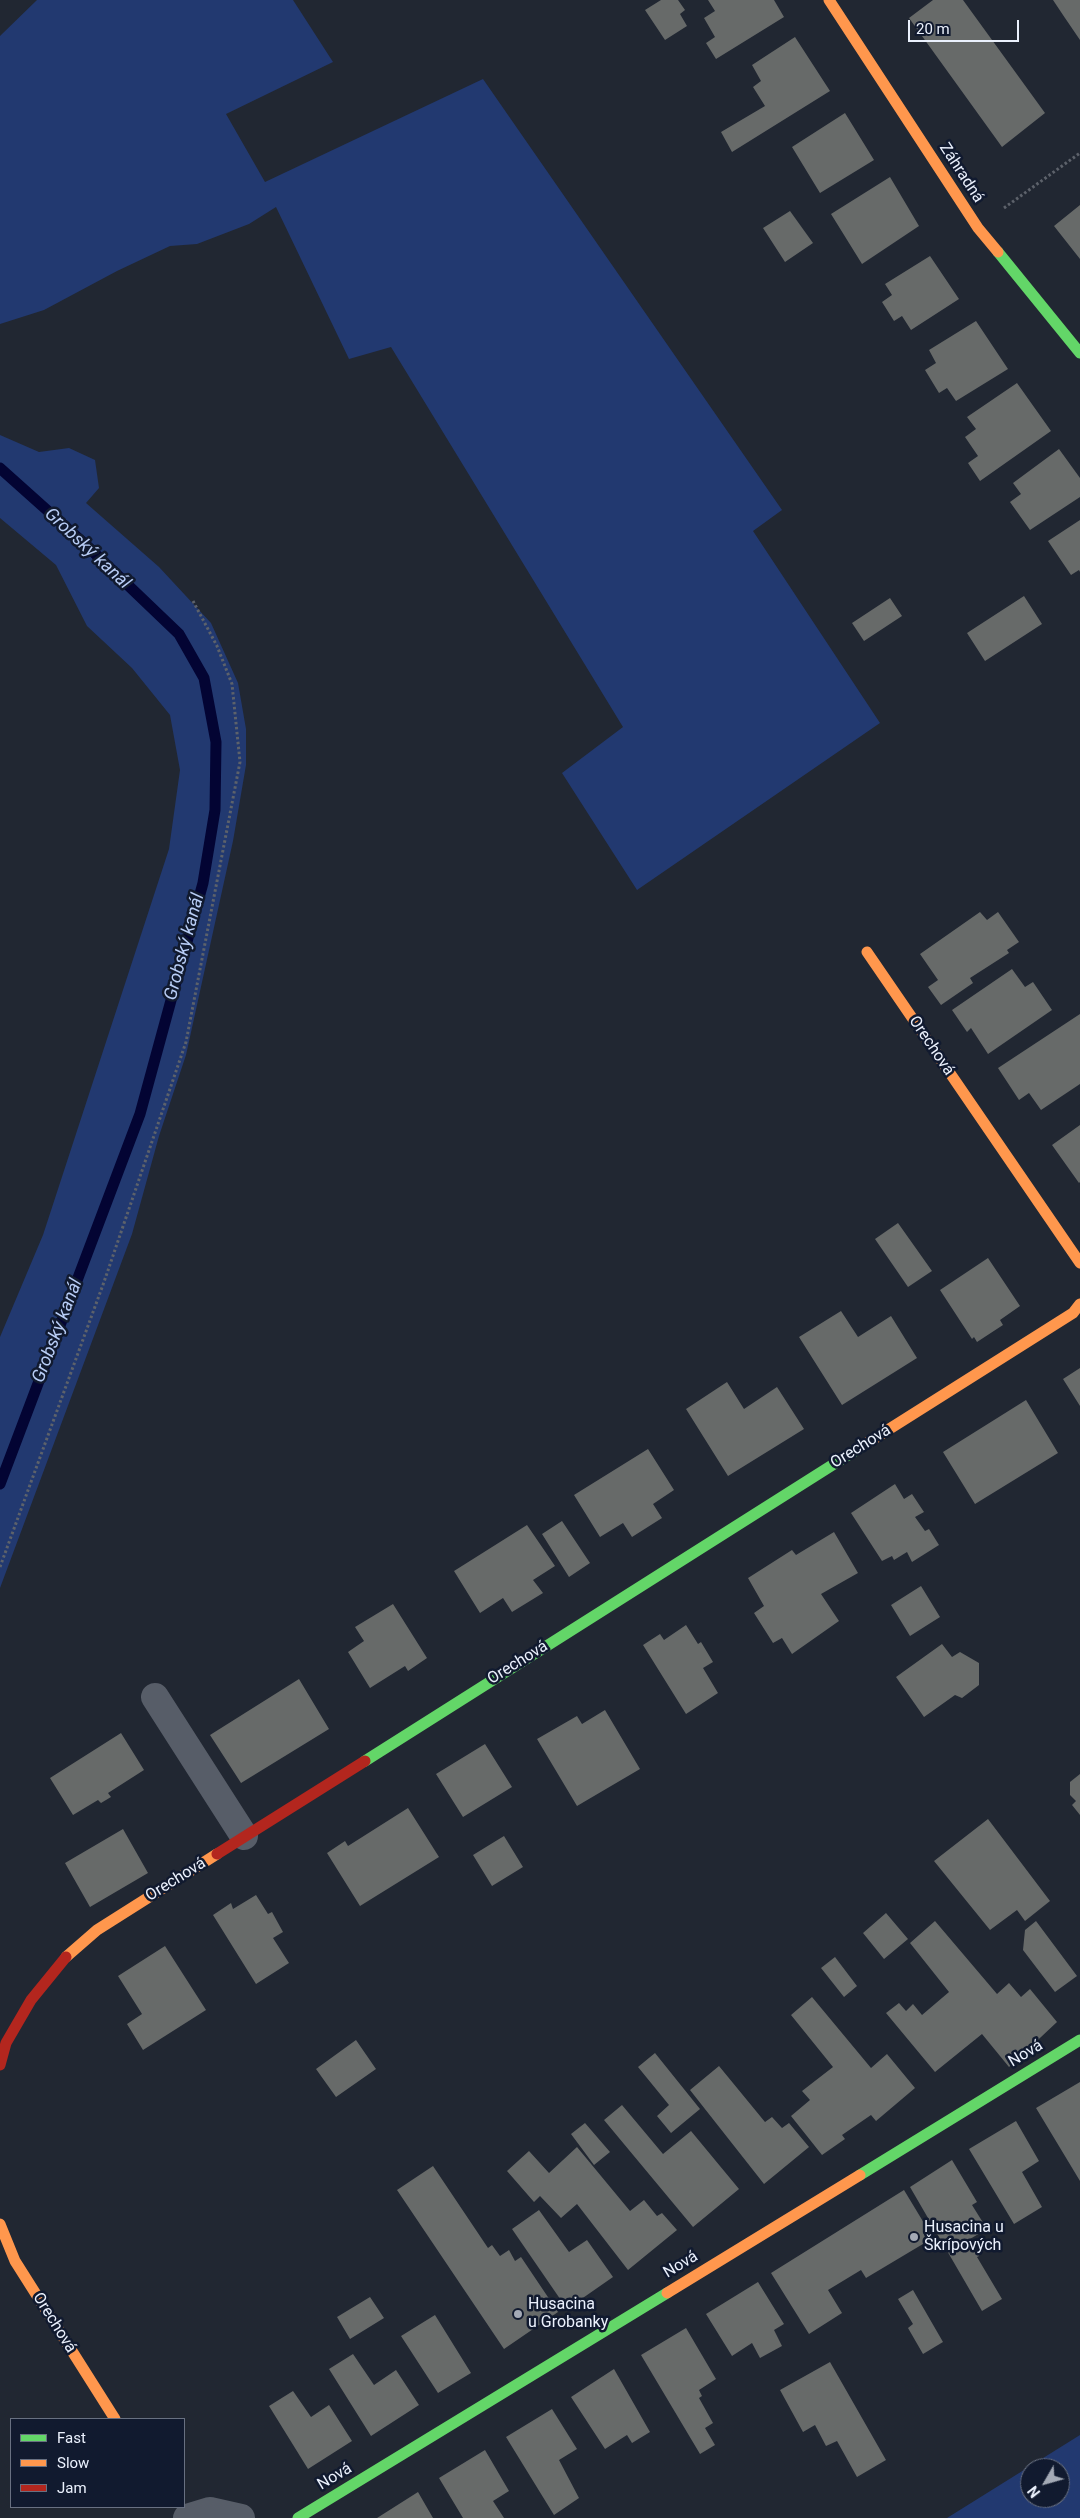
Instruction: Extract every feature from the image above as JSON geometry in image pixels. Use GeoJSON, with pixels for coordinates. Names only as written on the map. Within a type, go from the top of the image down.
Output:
{"type":"FeatureCollection","features":[{"type":"Feature","properties":{"kind":"street","name":"Záhradná"},"geometry":{"type":"LineString","coordinates":[[829,0],[978,228],[1080,353]]}},
{"type":"Feature","properties":{"kind":"street","name":"Orechová"},"geometry":{"type":"LineString","coordinates":[[867,952],[1080,1263]]}},
{"type":"Feature","properties":{"kind":"street","name":"Orechová"},"geometry":{"type":"LineString","coordinates":[[0,2065],[6,2043],[31,2000],[69,1954],[97,1930],[1073,1314],[1080,1304]]}},
{"type":"Feature","properties":{"kind":"street"},"geometry":{"type":"LineString","coordinates":[[155,1697],[244,1836]]}},
{"type":"Feature","properties":{"kind":"street","name":"Nová"},"geometry":{"type":"LineString","coordinates":[[298,2518],[1080,2040]]}},
{"type":"Feature","properties":{"kind":"street","name":"Orechová"},"geometry":{"type":"LineString","coordinates":[[0,2224],[15,2261],[114,2418]]}},
{"type":"Feature","properties":{"kind":"street"},"geometry":{"type":"LineString","coordinates":[[187,2518],[210,2511],[241,2518]]}},
{"type":"Feature","properties":{"kind":"path"},"geometry":{"type":"LineString","coordinates":[[978,228],[1080,153]]}},
{"type":"Feature","properties":{"kind":"path"},"geometry":{"type":"LineString","coordinates":[[0,1567],[100,1292],[186,1042],[240,762],[232,684],[217,646],[193,601]]}},
{"type":"Feature","properties":{"kind":"shaded area"},"geometry":{"type":"Polygon","coordinates":[[[37,0],[293,0],[333,62],[226,114],[265,182],[483,79],[782,510],[753,531],[880,723],[637,890],[562,773],[623,727],[391,347],[349,359],[276,207],[249,224],[197,244],[170,246],[117,271],[44,310],[0,324],[0,36],[37,0]]]}},
{"type":"Feature","properties":{"kind":"shaded area"},"geometry":{"type":"Polygon","coordinates":[[[0,435],[39,452],[69,448],[95,460],[99,488],[86,503],[159,567],[211,623],[238,683],[246,729],[246,765],[233,841],[186,1055],[159,1136],[132,1234],[0,1588],[0,1337],[43,1235],[169,849],[180,770],[170,715],[132,668],[87,626],[56,565],[0,518],[0,435]]]}},
{"type":"Feature","properties":{"kind":"shaded area"},"geometry":{"type":"Polygon","coordinates":[[[1080,2435],[1080,2518],[947,2518],[1020,2472],[1020,2508],[1070,2508],[1070,2458],[1043,2458],[1080,2435]]]}},
{"type":"Feature","properties":{"kind":"building"},"geometry":{"type":"Polygon","coordinates":[[[661,0],[678,0],[685,10],[680,14],[687,26],[665,40],[645,10],[661,0]]]}},
{"type":"Feature","properties":{"kind":"building"},"geometry":{"type":"Polygon","coordinates":[[[708,0],[774,0],[784,17],[716,59],[706,43],[715,37],[704,18],[715,11],[708,0]]]}},
{"type":"Feature","properties":{"kind":"building"},"geometry":{"type":"Polygon","coordinates":[[[933,0],[963,0],[1045,113],[1002,147],[909,18],[933,0]]]}},
{"type":"Feature","properties":{"kind":"building"},"geometry":{"type":"Polygon","coordinates":[[[1053,0],[1080,0],[1080,40],[1065,18],[1053,0]]]}},
{"type":"Feature","properties":{"kind":"building"},"geometry":{"type":"Polygon","coordinates":[[[795,37],[830,91],[732,152],[721,132],[765,106],[753,87],[761,81],[752,65],[795,37]]]}},
{"type":"Feature","properties":{"kind":"building"},"geometry":{"type":"Polygon","coordinates":[[[845,113],[874,160],[820,193],[792,147],[845,113]]]}},
{"type":"Feature","properties":{"kind":"building"},"geometry":{"type":"Polygon","coordinates":[[[890,177],[919,226],[862,264],[831,214],[890,177]]]}},
{"type":"Feature","properties":{"kind":"building"},"geometry":{"type":"Polygon","coordinates":[[[1080,205],[1080,259],[1054,226],[1080,205]]]}},
{"type":"Feature","properties":{"kind":"building"},"geometry":{"type":"Polygon","coordinates":[[[790,211],[813,243],[785,262],[763,228],[790,211]]]}},
{"type":"Feature","properties":{"kind":"building"},"geometry":{"type":"Polygon","coordinates":[[[930,256],[959,299],[911,330],[902,316],[894,321],[882,302],[892,295],[885,284],[930,256]]]}},
{"type":"Feature","properties":{"kind":"building"},"geometry":{"type":"Polygon","coordinates":[[[976,321],[1008,369],[956,401],[947,388],[939,393],[925,370],[936,363],[929,350],[976,321]]]}},
{"type":"Feature","properties":{"kind":"building"},"geometry":{"type":"Polygon","coordinates":[[[1017,383],[1051,431],[980,481],[968,463],[978,456],[965,437],[976,429],[967,417],[1017,383]]]}},
{"type":"Feature","properties":{"kind":"building"},"geometry":{"type":"Polygon","coordinates":[[[1059,449],[1080,478],[1080,497],[1030,530],[1010,502],[1021,494],[1013,483],[1059,449]]]}},
{"type":"Feature","properties":{"kind":"building"},"geometry":{"type":"Polygon","coordinates":[[[1080,520],[1080,572],[1079,570],[1071,575],[1048,541],[1080,520]]]}},
{"type":"Feature","properties":{"kind":"building"},"geometry":{"type":"Polygon","coordinates":[[[1024,596],[1042,624],[985,661],[967,633],[1024,596]]]}},
{"type":"Feature","properties":{"kind":"building"},"geometry":{"type":"Polygon","coordinates":[[[890,598],[902,616],[864,641],[852,623],[890,598]]]}},
{"type":"Feature","properties":{"kind":"building"},"geometry":{"type":"Polygon","coordinates":[[[980,912],[987,920],[998,912],[1019,942],[1007,950],[1009,953],[970,978],[973,983],[941,1005],[928,987],[938,980],[920,954],[980,912]]]}},
{"type":"Feature","properties":{"kind":"building"},"geometry":{"type":"Polygon","coordinates":[[[1012,969],[1025,987],[1033,982],[1052,1010],[988,1054],[971,1028],[967,1032],[952,1010],[1012,969]]]}},
{"type":"Feature","properties":{"kind":"building"},"geometry":{"type":"Polygon","coordinates":[[[1080,1014],[1080,1084],[1041,1110],[1029,1093],[1019,1100],[998,1068],[1080,1014]]]}},
{"type":"Feature","properties":{"kind":"building"},"geometry":{"type":"Polygon","coordinates":[[[1080,1125],[1080,1182],[1079,1183],[1052,1145],[1080,1125]]]}},
{"type":"Feature","properties":{"kind":"building"},"geometry":{"type":"Polygon","coordinates":[[[898,1223],[932,1271],[908,1287],[875,1239],[898,1223]]]}},
{"type":"Feature","properties":{"kind":"building"},"geometry":{"type":"Polygon","coordinates":[[[988,1258],[1020,1306],[1000,1320],[1003,1325],[977,1342],[974,1337],[972,1339],[940,1290],[988,1258]]]}},
{"type":"Feature","properties":{"kind":"building"},"geometry":{"type":"Polygon","coordinates":[[[841,1311],[858,1337],[891,1316],[917,1358],[842,1405],[799,1337],[841,1311]]]}},
{"type":"Feature","properties":{"kind":"building"},"geometry":{"type":"Polygon","coordinates":[[[1080,1368],[1080,1406],[1063,1379],[1080,1368]]]}},
{"type":"Feature","properties":{"kind":"building"},"geometry":{"type":"Polygon","coordinates":[[[727,1382],[744,1409],[777,1387],[804,1429],[728,1476],[686,1409],[727,1382]]]}},
{"type":"Feature","properties":{"kind":"building"},"geometry":{"type":"Polygon","coordinates":[[[1026,1400],[1058,1453],[975,1504],[943,1452],[1026,1400]]]}},
{"type":"Feature","properties":{"kind":"building"},"geometry":{"type":"Polygon","coordinates":[[[648,1449],[674,1490],[653,1504],[662,1518],[632,1537],[623,1523],[600,1537],[574,1495],[648,1449]]]}},
{"type":"Feature","properties":{"kind":"building"},"geometry":{"type":"Polygon","coordinates":[[[895,1484],[904,1499],[912,1494],[924,1512],[915,1517],[925,1531],[929,1529],[939,1545],[912,1562],[907,1552],[894,1560],[892,1556],[882,1561],[851,1513],[895,1484]]]}},
{"type":"Feature","properties":{"kind":"building"},"geometry":{"type":"Polygon","coordinates":[[[562,1521],[590,1563],[569,1577],[542,1534],[562,1521]]]}},
{"type":"Feature","properties":{"kind":"building"},"geometry":{"type":"Polygon","coordinates":[[[527,1525],[555,1566],[533,1580],[543,1593],[512,1612],[503,1598],[480,1613],[454,1571],[527,1525]]]}},
{"type":"Feature","properties":{"kind":"building"},"geometry":{"type":"Polygon","coordinates":[[[834,1532],[858,1573],[821,1594],[839,1621],[792,1654],[782,1638],[773,1643],[754,1613],[764,1606],[748,1578],[792,1550],[796,1555],[834,1532]]]}},
{"type":"Feature","properties":{"kind":"building"},"geometry":{"type":"Polygon","coordinates":[[[921,1586],[940,1617],[910,1636],[891,1605],[921,1586]]]}},
{"type":"Feature","properties":{"kind":"building"},"geometry":{"type":"Polygon","coordinates":[[[393,1604],[427,1658],[408,1671],[405,1666],[370,1688],[348,1652],[364,1641],[355,1627],[393,1604]]]}},
{"type":"Feature","properties":{"kind":"building"},"geometry":{"type":"Polygon","coordinates":[[[686,1625],[698,1644],[701,1642],[713,1662],[703,1668],[718,1693],[686,1714],[643,1645],[660,1634],[664,1640],[686,1625]]]}},
{"type":"Feature","properties":{"kind":"building"},"geometry":{"type":"Polygon","coordinates":[[[942,1644],[952,1657],[960,1652],[979,1663],[979,1685],[962,1698],[955,1695],[924,1717],[896,1677],[942,1644]]]}},
{"type":"Feature","properties":{"kind":"building"},"geometry":{"type":"Polygon","coordinates":[[[299,1679],[329,1729],[241,1783],[210,1735],[299,1679]]]}},
{"type":"Feature","properties":{"kind":"building"},"geometry":{"type":"Polygon","coordinates":[[[605,1710],[640,1769],[577,1806],[537,1739],[577,1716],[582,1724],[605,1710]]]}},
{"type":"Feature","properties":{"kind":"building"},"geometry":{"type":"Polygon","coordinates":[[[121,1733],[144,1770],[108,1793],[111,1797],[101,1803],[98,1800],[73,1815],[50,1778],[121,1733]]]}},
{"type":"Feature","properties":{"kind":"building"},"geometry":{"type":"Polygon","coordinates":[[[485,1744],[512,1787],[463,1817],[436,1774],[485,1744]]]}},
{"type":"Feature","properties":{"kind":"building"},"geometry":{"type":"Polygon","coordinates":[[[1080,1774],[1080,1815],[1072,1805],[1076,1801],[1070,1795],[1070,1782],[1080,1774]]]}},
{"type":"Feature","properties":{"kind":"building"},"geometry":{"type":"Polygon","coordinates":[[[408,1808],[439,1857],[360,1906],[327,1853],[345,1841],[348,1846],[408,1808]]]}},
{"type":"Feature","properties":{"kind":"building"},"geometry":{"type":"Polygon","coordinates":[[[988,1819],[1050,1901],[1025,1921],[1017,1910],[990,1930],[934,1861],[988,1819]]]}},
{"type":"Feature","properties":{"kind":"building"},"geometry":{"type":"Polygon","coordinates":[[[123,1829],[148,1873],[90,1907],[65,1863],[123,1829]]]}},
{"type":"Feature","properties":{"kind":"building"},"geometry":{"type":"Polygon","coordinates":[[[504,1836],[523,1867],[492,1886],[473,1855],[504,1836]]]}},
{"type":"Feature","properties":{"kind":"building"},"geometry":{"type":"Polygon","coordinates":[[[256,1895],[268,1914],[272,1912],[283,1932],[273,1938],[289,1963],[256,1984],[213,1915],[231,1903],[233,1909],[256,1895]]]}},
{"type":"Feature","properties":{"kind":"building"},"geometry":{"type":"Polygon","coordinates":[[[886,1913],[908,1939],[884,1959],[863,1933],[886,1913]]]}},
{"type":"Feature","properties":{"kind":"building"},"geometry":{"type":"Polygon","coordinates":[[[935,1921],[997,1994],[1009,1983],[1021,1997],[1030,1989],[1057,2022],[1009,2067],[982,2034],[935,2072],[886,2013],[899,2003],[906,2011],[913,2004],[922,2015],[949,1992],[910,1943],[935,1921]]]}},
{"type":"Feature","properties":{"kind":"building"},"geometry":{"type":"Polygon","coordinates":[[[1036,1921],[1077,1976],[1055,1992],[1023,1950],[1025,1930],[1036,1921]]]}},
{"type":"Feature","properties":{"kind":"building"},"geometry":{"type":"Polygon","coordinates":[[[165,1946],[206,2010],[143,2050],[127,2024],[142,2014],[118,1976],[165,1946]]]}},
{"type":"Feature","properties":{"kind":"building"},"geometry":{"type":"Polygon","coordinates":[[[835,1957],[857,1986],[844,1997],[821,1968],[835,1957]]]}},
{"type":"Feature","properties":{"kind":"building"},"geometry":{"type":"Polygon","coordinates":[[[812,1997],[871,2068],[887,2054],[915,2088],[876,2121],[871,2115],[842,2135],[845,2139],[822,2155],[791,2116],[810,2100],[802,2091],[833,2067],[791,2015],[812,1997]]]}},
{"type":"Feature","properties":{"kind":"building"},"geometry":{"type":"Polygon","coordinates":[[[356,2040],[376,2069],[336,2097],[316,2069],[356,2040]]]}},
{"type":"Feature","properties":{"kind":"building"},"geometry":{"type":"Polygon","coordinates":[[[655,2053],[700,2109],[671,2133],[657,2116],[669,2105],[638,2067],[655,2053]]]}},
{"type":"Feature","properties":{"kind":"building"},"geometry":{"type":"Polygon","coordinates":[[[719,2066],[765,2122],[772,2117],[782,2128],[789,2123],[809,2147],[764,2184],[690,2090],[719,2066]]]}},
{"type":"Feature","properties":{"kind":"building"},"geometry":{"type":"Polygon","coordinates":[[[1080,2082],[1080,2181],[1036,2108],[1080,2082]]]}},
{"type":"Feature","properties":{"kind":"building"},"geometry":{"type":"Polygon","coordinates":[[[622,2105],[663,2154],[691,2131],[739,2189],[693,2227],[604,2120],[622,2105]]]}},
{"type":"Feature","properties":{"kind":"building"},"geometry":{"type":"Polygon","coordinates":[[[1016,2121],[1039,2161],[1022,2172],[1042,2207],[1014,2224],[969,2149],[1016,2121]]]}},
{"type":"Feature","properties":{"kind":"building"},"geometry":{"type":"Polygon","coordinates":[[[585,2123],[610,2152],[594,2165],[571,2134],[585,2123]]]}},
{"type":"Feature","properties":{"kind":"building"},"geometry":{"type":"Polygon","coordinates":[[[577,2147],[630,2211],[644,2200],[657,2216],[662,2213],[677,2230],[628,2270],[577,2204],[561,2218],[540,2196],[534,2202],[507,2171],[529,2151],[549,2173],[577,2147]]]}},
{"type":"Feature","properties":{"kind":"building"},"geometry":{"type":"Polygon","coordinates":[[[952,2160],[977,2202],[972,2205],[987,2229],[970,2239],[979,2256],[977,2257],[1002,2299],[982,2311],[910,2187],[952,2160]]]}},
{"type":"Feature","properties":{"kind":"building"},"geometry":{"type":"Polygon","coordinates":[[[433,2166],[488,2248],[492,2245],[500,2256],[509,2250],[515,2261],[521,2257],[558,2312],[504,2349],[397,2190],[433,2166]]]}},
{"type":"Feature","properties":{"kind":"building"},"geometry":{"type":"Polygon","coordinates":[[[904,2190],[933,2238],[866,2278],[861,2270],[828,2290],[842,2313],[809,2334],[771,2273],[904,2190]]]}},
{"type":"Feature","properties":{"kind":"building"},"geometry":{"type":"Polygon","coordinates":[[[539,2210],[569,2252],[587,2240],[613,2277],[567,2309],[512,2229],[539,2210]]]}},
{"type":"Feature","properties":{"kind":"building"},"geometry":{"type":"Polygon","coordinates":[[[758,2282],[784,2324],[774,2330],[782,2346],[760,2358],[752,2343],[732,2356],[706,2314],[758,2282]]]}},
{"type":"Feature","properties":{"kind":"building"},"geometry":{"type":"Polygon","coordinates":[[[913,2290],[943,2342],[923,2354],[908,2328],[913,2324],[898,2299],[913,2290]]]}},
{"type":"Feature","properties":{"kind":"building"},"geometry":{"type":"Polygon","coordinates":[[[370,2297],[384,2318],[350,2339],[337,2317],[370,2297]]]}},
{"type":"Feature","properties":{"kind":"building"},"geometry":{"type":"Polygon","coordinates":[[[435,2315],[471,2373],[438,2393],[401,2336],[435,2315]]]}},
{"type":"Feature","properties":{"kind":"building"},"geometry":{"type":"Polygon","coordinates":[[[686,2328],[716,2379],[699,2390],[702,2396],[699,2398],[713,2423],[705,2428],[715,2445],[700,2454],[641,2355],[686,2328]]]}},
{"type":"Feature","properties":{"kind":"building"},"geometry":{"type":"Polygon","coordinates":[[[353,2354],[374,2385],[396,2370],[419,2405],[371,2436],[329,2369],[353,2354]]]}},
{"type":"Feature","properties":{"kind":"building"},"geometry":{"type":"Polygon","coordinates":[[[830,2362],[886,2460],[857,2477],[837,2441],[826,2446],[815,2425],[803,2432],[780,2390],[830,2362]]]}},
{"type":"Feature","properties":{"kind":"building"},"geometry":{"type":"Polygon","coordinates":[[[614,2369],[650,2432],[632,2443],[627,2435],[605,2449],[571,2397],[614,2369]]]}},
{"type":"Feature","properties":{"kind":"building"},"geometry":{"type":"Polygon","coordinates":[[[293,2391],[311,2417],[329,2405],[352,2441],[308,2469],[269,2406],[293,2391]]]}},
{"type":"Feature","properties":{"kind":"building"},"geometry":{"type":"Polygon","coordinates":[[[552,2409],[577,2449],[559,2460],[579,2498],[554,2515],[506,2437],[552,2409]]]}},
{"type":"Feature","properties":{"kind":"building"},"geometry":{"type":"Polygon","coordinates":[[[485,2450],[509,2491],[493,2501],[504,2518],[463,2518],[439,2478],[485,2450]]]}},
{"type":"Feature","properties":{"kind":"building"},"geometry":{"type":"Polygon","coordinates":[[[418,2492],[433,2518],[377,2518],[418,2492]]]}},
{"type":"Feature","properties":{"kind":"waterway","name":"Grobský kanál"},"geometry":{"type":"LineString","coordinates":[[0,468],[86,545],[179,634],[204,678],[216,742],[215,810],[203,883],[140,1114],[0,1484]]}},
{"type":"Feature","properties":{"kind":"traffic: fast"},"geometry":{"type":"LineString","coordinates":[[998,252],[1080,353]]}},
{"type":"Feature","properties":{"kind":"traffic: fast"},"geometry":{"type":"LineString","coordinates":[[365,1761],[864,1445]]}},
{"type":"Feature","properties":{"kind":"traffic: fast"},"geometry":{"type":"LineString","coordinates":[[860,2175],[1080,2040]]}},
{"type":"Feature","properties":{"kind":"traffic: fast"},"geometry":{"type":"LineString","coordinates":[[298,2518],[667,2293]]}},
{"type":"Feature","properties":{"kind":"traffic: slow"},"geometry":{"type":"LineString","coordinates":[[829,0],[978,228],[998,252]]}},
{"type":"Feature","properties":{"kind":"traffic: slow"},"geometry":{"type":"LineString","coordinates":[[867,952],[1080,1263]]}},
{"type":"Feature","properties":{"kind":"traffic: slow"},"geometry":{"type":"LineString","coordinates":[[864,1445],[1073,1313],[1080,1304]]}},
{"type":"Feature","properties":{"kind":"traffic: slow"},"geometry":{"type":"LineString","coordinates":[[66,1957],[97,1930],[217,1854]]}},
{"type":"Feature","properties":{"kind":"traffic: slow"},"geometry":{"type":"LineString","coordinates":[[667,2293],[860,2175]]}},
{"type":"Feature","properties":{"kind":"traffic: slow"},"geometry":{"type":"LineString","coordinates":[[0,2224],[15,2261],[114,2418]]}},
{"type":"Feature","properties":{"kind":"traffic: jam"},"geometry":{"type":"LineString","coordinates":[[217,1854],[365,1761]]}},
{"type":"Feature","properties":{"kind":"traffic: jam"},"geometry":{"type":"LineString","coordinates":[[0,2065],[6,2043],[31,2000],[66,1957]]}},
{"type":"Feature","properties":{"kind":"place","name":"Husacina u Škrípových"},"geometry":{"type":"Point","coordinates":[914,2237]}},
{"type":"Feature","properties":{"kind":"place","name":"Husacina u Grobanky"},"geometry":{"type":"Point","coordinates":[518,2314]}}]}
